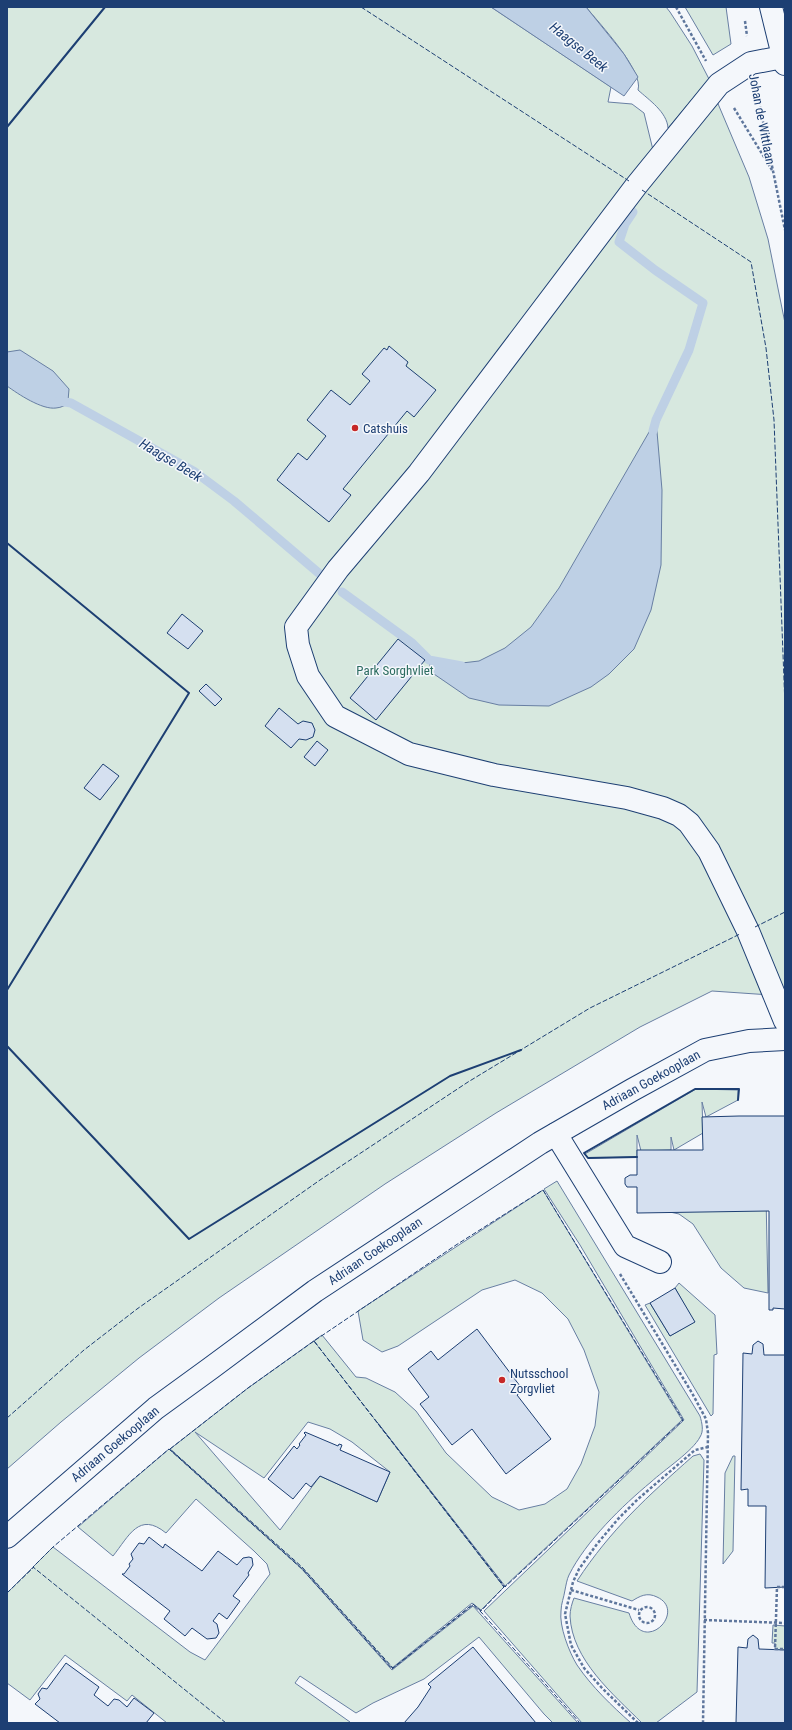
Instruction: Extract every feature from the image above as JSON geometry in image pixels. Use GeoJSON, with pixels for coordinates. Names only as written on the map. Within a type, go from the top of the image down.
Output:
{"type":"FeatureCollection","features":[{"type":"Feature","properties":{"kind":"street"},"geometry":{"type":"LineString","coordinates":[[771,7],[784,60],[751,63],[719,84],[641,180],[419,473],[338,569],[296,627],[298,645],[308,676],[336,716],[409,754],[494,775],[627,798],[679,814],[690,823],[709,851],[748,931],[785,1021]]}},
{"type":"Feature","properties":{"kind":"street","name":"Adriaan Goekooplaan"},"geometry":{"type":"LineString","coordinates":[[7,1537],[156,1408],[210,1368],[321,1287],[548,1138],[705,1050],[749,1041],[785,1039]]}},
{"type":"Feature","properties":{"kind":"street"},"geometry":{"type":"LineString","coordinates":[[548,1138],[625,1246],[660,1262]]}},
{"type":"Feature","properties":{"kind":"path","name":"Johan de Wittlaan"},"geometry":{"type":"LineString","coordinates":[[744,14],[751,63],[785,230]]}},
{"type":"Feature","properties":{"kind":"path"},"geometry":{"type":"LineString","coordinates":[[618,1272],[692,1393],[706,1419],[708,1447],[703,1723]]}},
{"type":"Feature","properties":{"kind":"path"},"geometry":{"type":"LineString","coordinates":[[638,1723],[584,1668],[571,1645],[565,1614],[573,1582],[579,1569],[618,1519],[638,1499],[695,1450],[708,1447]]}},
{"type":"Feature","properties":{"kind":"path"},"geometry":{"type":"LineString","coordinates":[[785,1587],[777,1587],[775,1649],[785,1650]]}},
{"type":"Feature","properties":{"kind":"path"},"geometry":{"type":"LineString","coordinates":[[571,1590],[640,1610],[643,1607],[650,1607],[655,1612],[654,1620],[645,1624],[640,1620],[638,1615],[640,1610]]}},
{"type":"Feature","properties":{"kind":"path"},"geometry":{"type":"LineString","coordinates":[[704,1620],[785,1623]]}},
{"type":"Feature","properties":{"kind":"green space","name":"Park Sorghvliet"},"geometry":{"type":"Polygon","coordinates":[[[7,7],[491,7],[611,87],[608,102],[632,104],[644,113],[653,150],[716,99],[749,177],[768,239],[785,323],[785,996],[712,991],[640,1027],[496,1113],[385,1184],[219,1298],[139,1358],[61,1422],[7,1469],[7,7]]]}},
{"type":"Feature","properties":{"kind":"green space"},"geometry":{"type":"Polygon","coordinates":[[[586,7],[666,7],[670,12],[692,46],[709,79],[668,128],[667,122],[661,112],[638,90],[638,82],[628,60],[610,35],[586,7]]]}},
{"type":"Feature","properties":{"kind":"green space"},"geometry":{"type":"Polygon","coordinates":[[[685,7],[726,7],[731,44],[713,55],[685,7]]]}},
{"type":"Feature","properties":{"kind":"green space"},"geometry":{"type":"Polygon","coordinates":[[[696,1089],[738,1090],[738,1100],[706,1117],[702,1102],[703,1133],[674,1150],[671,1137],[671,1150],[641,1151],[637,1135],[637,1157],[588,1158],[585,1154],[696,1089]]]}},
{"type":"Feature","properties":{"kind":"green space"},"geometry":{"type":"Polygon","coordinates":[[[557,1181],[700,1416],[702,1424],[701,1435],[691,1448],[628,1502],[595,1537],[576,1562],[569,1575],[561,1606],[561,1617],[565,1639],[577,1665],[596,1689],[631,1723],[582,1723],[484,1611],[684,1420],[580,1245],[544,1189],[557,1181]]]}},
{"type":"Feature","properties":{"kind":"green space"},"geometry":{"type":"Polygon","coordinates":[[[543,1190],[682,1420],[505,1586],[377,1422],[504,1587],[481,1610],[472,1603],[392,1668],[306,1572],[170,1449],[248,1388],[322,1335],[356,1377],[366,1378],[395,1392],[416,1411],[446,1453],[492,1497],[519,1510],[545,1504],[567,1489],[581,1464],[595,1426],[599,1392],[584,1350],[568,1319],[542,1293],[515,1280],[482,1290],[398,1346],[382,1352],[363,1340],[358,1311],[543,1190]],[[308,1422],[264,1478],[195,1432],[280,1530],[320,1476],[377,1502],[390,1472],[352,1442],[330,1429],[308,1422]]]}},
{"type":"Feature","properties":{"kind":"green space"},"geometry":{"type":"Polygon","coordinates":[[[766,1196],[768,1293],[744,1288],[721,1268],[693,1224],[679,1214],[656,1209],[766,1196]]]}},
{"type":"Feature","properties":{"kind":"green space"},"geometry":{"type":"Polygon","coordinates":[[[679,1283],[715,1315],[717,1354],[714,1355],[713,1414],[711,1416],[645,1305],[650,1303],[670,1336],[694,1322],[675,1288],[679,1283]]]}},
{"type":"Feature","properties":{"kind":"green space"},"geometry":{"type":"Polygon","coordinates":[[[169,1449],[301,1568],[392,1670],[473,1606],[578,1723],[553,1723],[479,1637],[424,1679],[373,1703],[356,1713],[300,1676],[295,1683],[350,1723],[167,1723],[132,1695],[127,1701],[65,1655],[30,1700],[7,1683],[7,1593],[53,1547],[190,1652],[205,1660],[270,1574],[267,1564],[196,1499],[166,1533],[149,1524],[142,1525],[130,1534],[113,1556],[78,1527],[169,1449]]]}},
{"type":"Feature","properties":{"kind":"green space"},"geometry":{"type":"Polygon","coordinates":[[[700,1454],[704,1460],[697,1692],[656,1723],[642,1723],[607,1688],[586,1662],[572,1632],[570,1616],[571,1609],[574,1598],[629,1613],[635,1626],[644,1631],[652,1631],[660,1627],[665,1620],[668,1612],[665,1604],[657,1597],[650,1595],[641,1596],[632,1601],[577,1581],[603,1545],[631,1514],[693,1456],[700,1454]]]}},
{"type":"Feature","properties":{"kind":"green space"},"geometry":{"type":"Polygon","coordinates":[[[733,1456],[735,1456],[733,1551],[723,1564],[725,1473],[733,1456]]]}},
{"type":"Feature","properties":{"kind":"green space"},"geometry":{"type":"Polygon","coordinates":[[[773,1625],[785,1626],[785,1650],[775,1650],[775,1643],[772,1643],[773,1625]]]}},
{"type":"Feature","properties":{"kind":"water"},"geometry":{"type":"Polygon","coordinates":[[[491,7],[586,7],[624,54],[638,77],[624,96],[491,7]]]}},
{"type":"Feature","properties":{"kind":"water"},"geometry":{"type":"Polygon","coordinates":[[[20,350],[53,371],[69,389],[68,401],[71,403],[58,408],[44,407],[30,401],[7,386],[7,352],[20,350]]]}},
{"type":"Feature","properties":{"kind":"water"},"geometry":{"type":"Polygon","coordinates":[[[656,420],[662,490],[661,565],[651,610],[634,649],[609,674],[591,687],[549,706],[499,705],[469,698],[431,672],[429,660],[445,665],[479,661],[505,648],[531,627],[559,588],[656,420]]]}},
{"type":"Feature","properties":{"kind":"building","name":"Catshuis"},"geometry":{"type":"Polygon","coordinates":[[[389,346],[408,362],[406,366],[436,390],[414,417],[407,411],[343,489],[351,495],[329,522],[277,480],[298,453],[307,460],[326,436],[307,420],[331,390],[350,405],[370,381],[362,374],[384,348],[387,350],[389,346]]]}},
{"type":"Feature","properties":{"kind":"building"},"geometry":{"type":"Polygon","coordinates":[[[182,614],[203,631],[188,649],[167,633],[182,614]]]}},
{"type":"Feature","properties":{"kind":"building"},"geometry":{"type":"Polygon","coordinates":[[[398,639],[425,660],[376,720],[350,698],[398,639]]]}},
{"type":"Feature","properties":{"kind":"building"},"geometry":{"type":"Polygon","coordinates":[[[206,684],[222,699],[215,706],[199,691],[206,684]]]}},
{"type":"Feature","properties":{"kind":"building"},"geometry":{"type":"Polygon","coordinates":[[[279,708],[298,724],[303,721],[312,723],[315,730],[313,737],[306,740],[299,739],[291,748],[265,726],[279,708]]]}},
{"type":"Feature","properties":{"kind":"building"},"geometry":{"type":"Polygon","coordinates":[[[317,741],[328,750],[315,766],[304,757],[317,741]]]}},
{"type":"Feature","properties":{"kind":"building"},"geometry":{"type":"Polygon","coordinates":[[[103,764],[119,776],[100,800],[84,788],[103,764]]]}},
{"type":"Feature","properties":{"kind":"building"},"geometry":{"type":"Polygon","coordinates":[[[785,1116],[785,1309],[773,1308],[773,1310],[769,1310],[769,1211],[637,1213],[637,1187],[627,1187],[625,1184],[625,1178],[630,1175],[637,1175],[637,1150],[703,1150],[702,1117],[785,1116]]]}},
{"type":"Feature","properties":{"kind":"building"},"geometry":{"type":"Polygon","coordinates":[[[675,1288],[695,1322],[670,1336],[650,1303],[675,1288]]]}},
{"type":"Feature","properties":{"kind":"building"},"geometry":{"type":"Polygon","coordinates":[[[477,1329],[523,1390],[517,1395],[551,1439],[506,1474],[472,1429],[452,1445],[420,1404],[429,1397],[408,1369],[431,1351],[438,1360],[477,1329]]]}},
{"type":"Feature","properties":{"kind":"building"},"geometry":{"type":"Polygon","coordinates":[[[758,1341],[763,1344],[764,1355],[785,1355],[785,1587],[765,1588],[766,1506],[748,1506],[748,1489],[741,1490],[743,1353],[752,1354],[753,1345],[758,1341]]]}},
{"type":"Feature","properties":{"kind":"building"},"geometry":{"type":"Polygon","coordinates":[[[305,1432],[338,1446],[339,1444],[342,1445],[340,1450],[390,1472],[377,1502],[320,1476],[311,1487],[306,1483],[293,1499],[268,1479],[294,1446],[297,1449],[306,1435],[304,1433],[305,1432]]]}},
{"type":"Feature","properties":{"kind":"building"},"geometry":{"type":"Polygon","coordinates":[[[149,1537],[163,1548],[165,1544],[202,1571],[218,1551],[237,1565],[243,1558],[252,1558],[253,1565],[248,1573],[249,1575],[233,1596],[240,1601],[227,1619],[219,1613],[213,1621],[217,1624],[219,1633],[216,1638],[207,1639],[192,1628],[185,1636],[164,1619],[170,1611],[122,1574],[124,1574],[130,1566],[129,1564],[133,1559],[131,1554],[139,1543],[144,1544],[149,1537]]]}},
{"type":"Feature","properties":{"kind":"building"},"geometry":{"type":"Polygon","coordinates":[[[753,1635],[758,1639],[759,1649],[785,1650],[785,1723],[736,1723],[738,1647],[747,1648],[748,1639],[753,1635]]]}},
{"type":"Feature","properties":{"kind":"building"},"geometry":{"type":"Polygon","coordinates":[[[473,1647],[536,1723],[404,1723],[418,1707],[431,1687],[428,1684],[473,1647]]]}},
{"type":"Feature","properties":{"kind":"building"},"geometry":{"type":"Polygon","coordinates":[[[66,1663],[99,1687],[94,1695],[108,1706],[114,1699],[119,1700],[127,1707],[134,1698],[154,1713],[146,1723],[60,1723],[35,1704],[40,1699],[38,1694],[42,1688],[47,1689],[66,1663]]]}},
{"type":"Feature","properties":{"kind":"waterway"},"geometry":{"type":"LineString","coordinates":[[633,212],[625,224],[619,242],[655,270],[703,303],[689,350],[656,420],[653,431]]}},
{"type":"Feature","properties":{"kind":"waterway","name":"Haagse Beek"},"geometry":{"type":"LineString","coordinates":[[59,401],[71,403],[195,472],[234,501],[321,575]]}},
{"type":"Feature","properties":{"kind":"waterway","name":"Haagse Beek"},"geometry":{"type":"LineString","coordinates":[[342,592],[412,643],[429,660],[462,666]]}},
{"type":"Feature","properties":{"kind":"fence"},"geometry":{"type":"LineString","coordinates":[[361,7],[629,181]]}},
{"type":"Feature","properties":{"kind":"fence"},"geometry":{"type":"LineString","coordinates":[[642,190],[751,262],[766,348],[774,420],[785,706]]}},
{"type":"Feature","properties":{"kind":"fence"},"geometry":{"type":"LineString","coordinates":[[755,927],[785,912]]}},
{"type":"Feature","properties":{"kind":"fence"},"geometry":{"type":"LineString","coordinates":[[7,1418],[84,1350],[137,1309],[320,1180],[468,1082],[590,1008],[740,934]]}},
{"type":"Feature","properties":{"kind":"fence"},"geometry":{"type":"LineString","coordinates":[[543,1190],[683,1420],[505,1587],[314,1341],[456,1245],[543,1190]]}},
{"type":"Feature","properties":{"kind":"fence"},"geometry":{"type":"LineString","coordinates":[[314,1341],[504,1587],[481,1611],[473,1604],[393,1668],[302,1567],[170,1449],[248,1388],[314,1341]]}},
{"type":"Feature","properties":{"kind":"fence"},"geometry":{"type":"LineString","coordinates":[[226,1723],[33,1567],[53,1547],[169,1449],[303,1570],[392,1669],[473,1605],[481,1612],[580,1723]]}},
{"type":"Feature","properties":{"kind":"fence"},"geometry":{"type":"LineString","coordinates":[[7,1593],[34,1567]]}},
{"type":"Feature","properties":{"kind":"wall"},"geometry":{"type":"LineString","coordinates":[[7,127],[105,7]]}},
{"type":"Feature","properties":{"kind":"wall"},"geometry":{"type":"LineString","coordinates":[[7,543],[189,693],[7,990]]}},
{"type":"Feature","properties":{"kind":"wall"},"geometry":{"type":"LineString","coordinates":[[7,1046],[189,1239],[450,1076],[521,1050]]}},
{"type":"Feature","properties":{"kind":"wall"},"geometry":{"type":"LineString","coordinates":[[637,1157],[588,1158],[584,1153],[695,1089],[739,1089],[738,1100]]}},
{"type":"Feature","properties":{"kind":"place","name":"Catshuis"},"geometry":{"type":"Point","coordinates":[355,428]}},
{"type":"Feature","properties":{"kind":"place","name":"Nutsschool Zorgvliet"},"geometry":{"type":"Point","coordinates":[502,1380]}}]}
